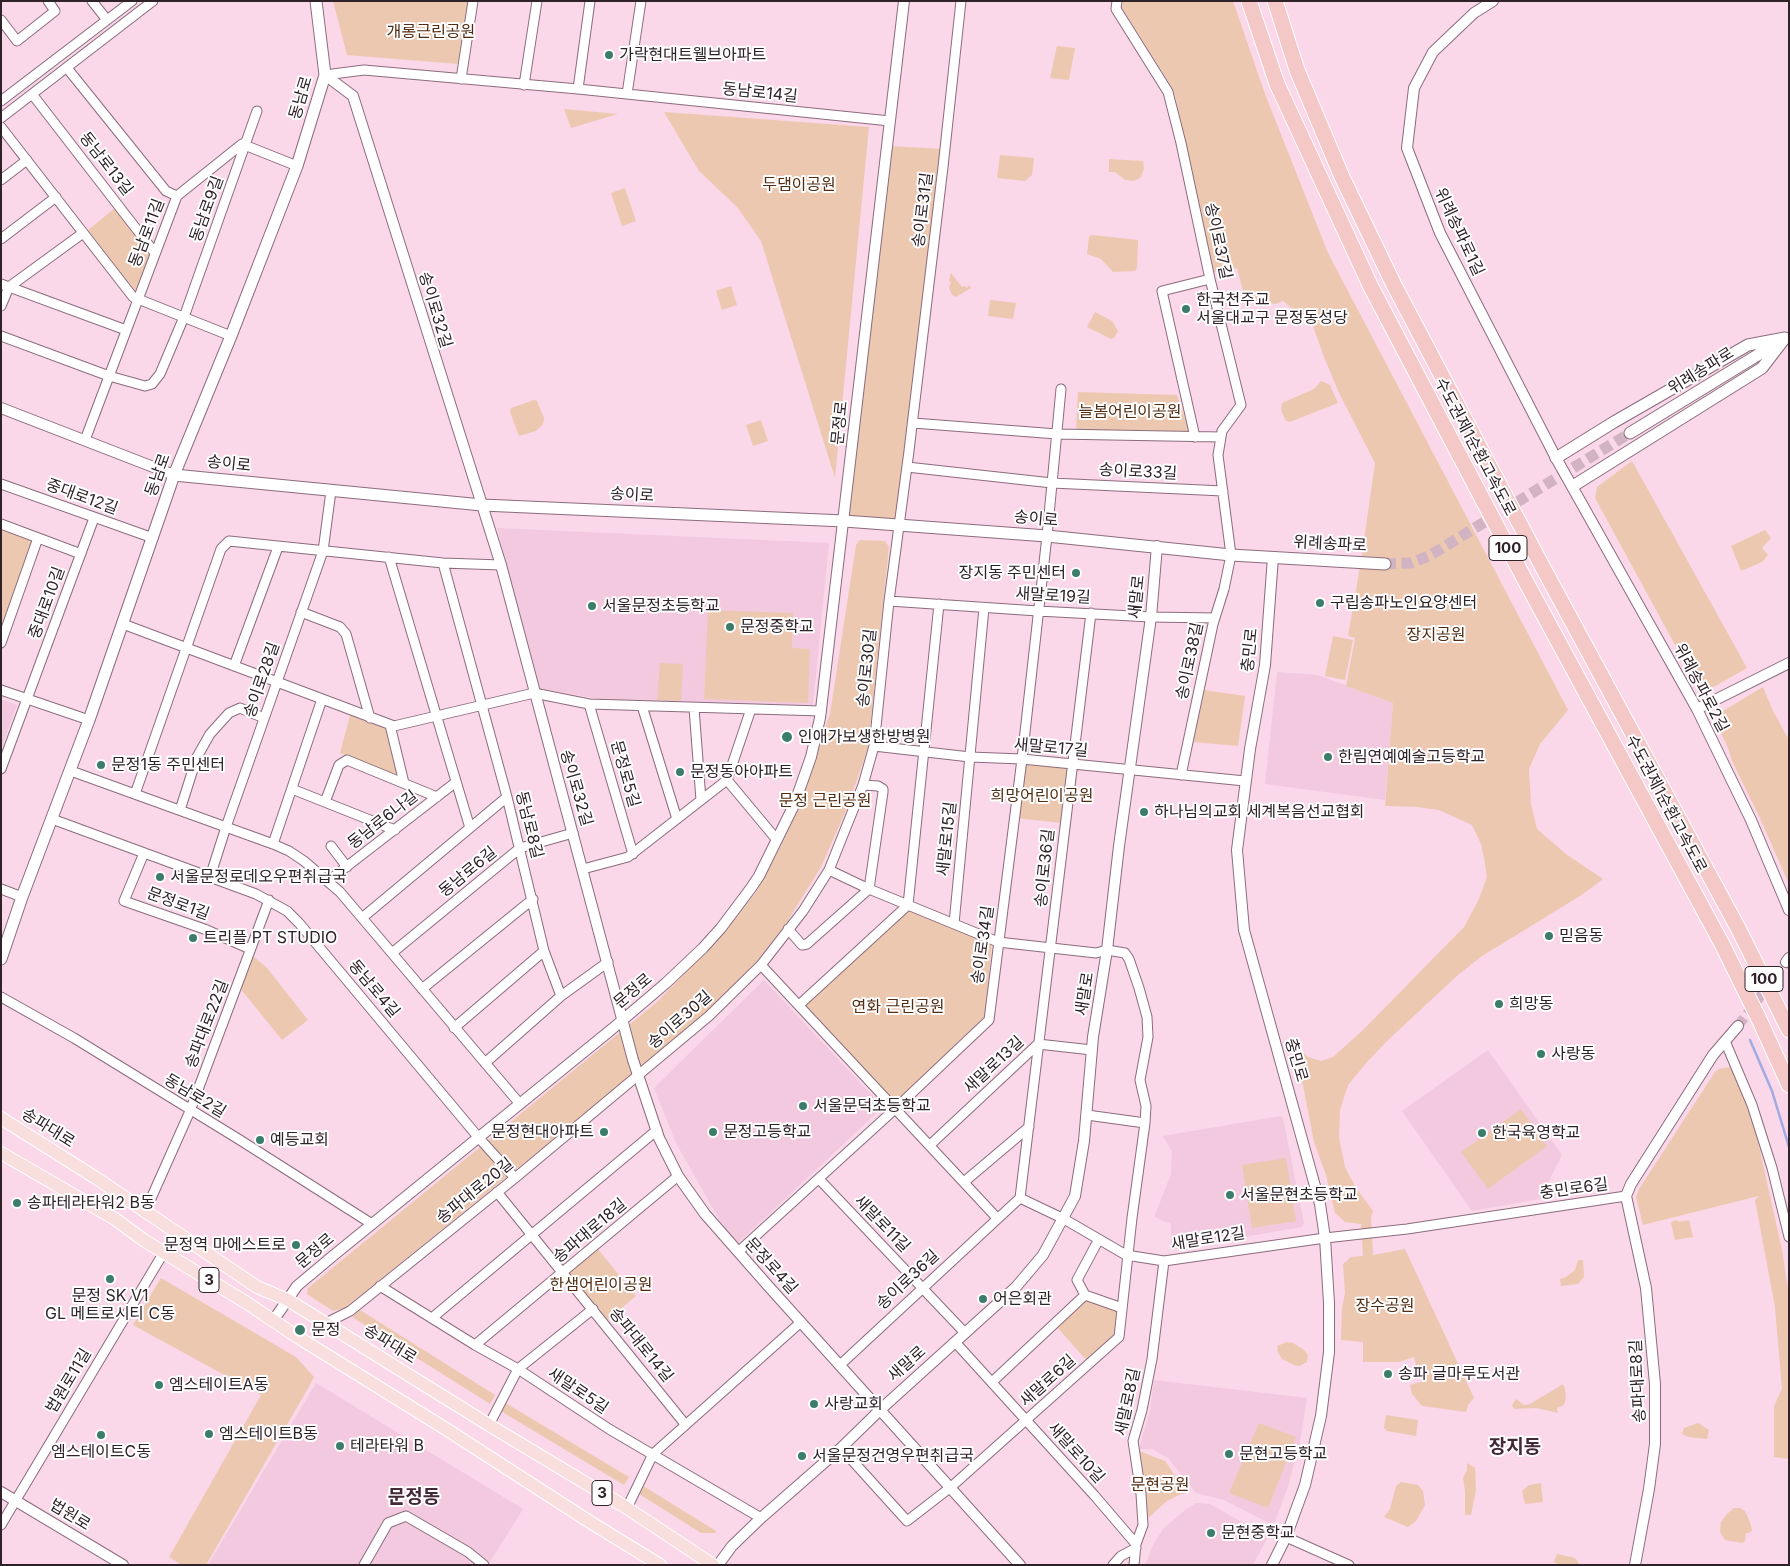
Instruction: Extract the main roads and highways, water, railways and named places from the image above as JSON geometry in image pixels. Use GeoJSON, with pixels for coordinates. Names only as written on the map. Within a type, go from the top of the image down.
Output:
{"type":"FeatureCollection","features":[{"type":"Feature","properties":{"kind":"highway","name":"수도권제1순환고속도로"},"geometry":{"type":"LineString","coordinates":[[1249,1],[1277,84],[1371,287],[1526,582],[1722,944],[1789,1085]]}},
{"type":"Feature","properties":{"kind":"highway","name":"수도권제1순환고속도로"},"geometry":{"type":"LineString","coordinates":[[1275,1],[1297,70],[1342,176],[1390,277],[1542,566],[1738,928],[1789,1030]]}},
{"type":"Feature","properties":{"kind":"main road","name":"동남로"},"geometry":{"type":"LineString","coordinates":[[1,958],[22,897],[90,720],[174,475],[231,336],[297,166],[325,75],[316,1]]}},
{"type":"Feature","properties":{"kind":"main road","name":"위례송파로"},"geometry":{"type":"LineString","coordinates":[[1630,433],[1787,337]]}},
{"type":"Feature","properties":{"kind":"main road"},"geometry":{"type":"LineString","coordinates":[[1556,458],[1614,422],[1748,345],[1787,337]]}},
{"type":"Feature","properties":{"kind":"main road"},"geometry":{"type":"LineString","coordinates":[[1573,486],[1762,368],[1787,337]]}},
{"type":"Feature","properties":{"kind":"main road","name":"송이로"},"geometry":{"type":"LineString","coordinates":[[174,475],[482,505],[844,520],[1047,536],[1231,555],[1273,557]]}},
{"type":"Feature","properties":{"kind":"main road","name":"위례송파로"},"geometry":{"type":"LineString","coordinates":[[1273,557],[1385,564]]}},
{"type":"Feature","properties":{"kind":"main road","name":"송파대로"},"geometry":{"type":"LineString","coordinates":[[1,1118],[96,1178],[257,1287],[288,1300],[627,1508],[712,1565]]}},
{"type":"Feature","properties":{"kind":"main road","name":"3"},"geometry":{"type":"LineString","coordinates":[[1,1153],[114,1219],[660,1565]]}},
{"type":"Feature","properties":{"kind":"waterway"},"geometry":{"type":"LineString","coordinates":[[1750,1040],[1772,1091],[1789,1147]]}},
{"type":"Feature","properties":{"kind":"tunnel"},"geometry":{"type":"LineString","coordinates":[[1385,564],[1411,563],[1429,556],[1630,433]]}},
{"type":"Feature","properties":{"kind":"tunnel"},"geometry":{"type":"LineString","coordinates":[[1738,1026],[1786,962]]}},
{"type":"Feature","properties":{"kind":"place","name":"가락현대트웰브아파트"},"geometry":{"type":"Point","coordinates":[609,55]}},
{"type":"Feature","properties":{"kind":"place","name":"한국천주교 서울대교구 문정동성당"},"geometry":{"type":"Point","coordinates":[1186,309]}},
{"type":"Feature","properties":{"kind":"place","name":"장지동 주민센터"},"geometry":{"type":"Point","coordinates":[1076,573]}},
{"type":"Feature","properties":{"kind":"place","name":"구립송파노인요양센터"},"geometry":{"type":"Point","coordinates":[1320,603]}},
{"type":"Feature","properties":{"kind":"place","name":"서울문정초등학교"},"geometry":{"type":"Point","coordinates":[592,606]}},
{"type":"Feature","properties":{"kind":"place","name":"문정중학교"},"geometry":{"type":"Point","coordinates":[730,627]}},
{"type":"Feature","properties":{"kind":"place","name":"인애가보생한방병원"},"geometry":{"type":"Point","coordinates":[787,737]}},
{"type":"Feature","properties":{"kind":"place","name":"한림연예예술고등학교"},"geometry":{"type":"Point","coordinates":[1328,757]}},
{"type":"Feature","properties":{"kind":"place","name":"문정1동 주민센터"},"geometry":{"type":"Point","coordinates":[101,765]}},
{"type":"Feature","properties":{"kind":"place","name":"문정동아아파트"},"geometry":{"type":"Point","coordinates":[680,772]}},
{"type":"Feature","properties":{"kind":"place","name":"하나님의교회 세계복음선교협회"},"geometry":{"type":"Point","coordinates":[1144,812]}},
{"type":"Feature","properties":{"kind":"place","name":"서울문정로데오우편취급국"},"geometry":{"type":"Point","coordinates":[160,877]}},
{"type":"Feature","properties":{"kind":"place","name":"믿음동"},"geometry":{"type":"Point","coordinates":[1549,936]}},
{"type":"Feature","properties":{"kind":"place","name":"트리플 PT STUDIO"},"geometry":{"type":"Point","coordinates":[193,938]}},
{"type":"Feature","properties":{"kind":"place","name":"희망동"},"geometry":{"type":"Point","coordinates":[1499,1004]}},
{"type":"Feature","properties":{"kind":"place","name":"사랑동"},"geometry":{"type":"Point","coordinates":[1541,1054]}},
{"type":"Feature","properties":{"kind":"place","name":"서울문덕초등학교"},"geometry":{"type":"Point","coordinates":[803,1106]}},
{"type":"Feature","properties":{"kind":"place","name":"문정현대아파트"},"geometry":{"type":"Point","coordinates":[604,1132]}},
{"type":"Feature","properties":{"kind":"place","name":"문정고등학교"},"geometry":{"type":"Point","coordinates":[713,1132]}},
{"type":"Feature","properties":{"kind":"place","name":"한국육영학교"},"geometry":{"type":"Point","coordinates":[1482,1133]}},
{"type":"Feature","properties":{"kind":"place","name":"예등교회"},"geometry":{"type":"Point","coordinates":[260,1140]}},
{"type":"Feature","properties":{"kind":"place","name":"서울문현초등학교"},"geometry":{"type":"Point","coordinates":[1230,1195]}},
{"type":"Feature","properties":{"kind":"place","name":"송파테라타워2 B동"},"geometry":{"type":"Point","coordinates":[17,1203]}},
{"type":"Feature","properties":{"kind":"place","name":"문정역 마에스트로"},"geometry":{"type":"Point","coordinates":[296,1245]}},
{"type":"Feature","properties":{"kind":"place","name":"문정 SK V1 GL 메트로시티 C동"},"geometry":{"type":"Point","coordinates":[110,1279]}},
{"type":"Feature","properties":{"kind":"place","name":"어은회관"},"geometry":{"type":"Point","coordinates":[983,1299]}},
{"type":"Feature","properties":{"kind":"place","name":"문정"},"geometry":{"type":"Point","coordinates":[300,1330]}},
{"type":"Feature","properties":{"kind":"place","name":"송파 글마루도서관"},"geometry":{"type":"Point","coordinates":[1388,1374]}},
{"type":"Feature","properties":{"kind":"place","name":"엠스테이트A동"},"geometry":{"type":"Point","coordinates":[159,1385]}},
{"type":"Feature","properties":{"kind":"place","name":"사랑교회"},"geometry":{"type":"Point","coordinates":[814,1404]}},
{"type":"Feature","properties":{"kind":"place","name":"엠스테이트B동"},"geometry":{"type":"Point","coordinates":[209,1434]}},
{"type":"Feature","properties":{"kind":"place","name":"엠스테이트C동"},"geometry":{"type":"Point","coordinates":[101,1435]}},
{"type":"Feature","properties":{"kind":"place","name":"테라타워 B"},"geometry":{"type":"Point","coordinates":[340,1446]}},
{"type":"Feature","properties":{"kind":"place","name":"문현고등학교"},"geometry":{"type":"Point","coordinates":[1229,1454]}},
{"type":"Feature","properties":{"kind":"place","name":"서울문정건영우편취급국"},"geometry":{"type":"Point","coordinates":[802,1456]}},
{"type":"Feature","properties":{"kind":"place","name":"문현중학교"},"geometry":{"type":"Point","coordinates":[1211,1533]}},
{"type":"Feature","properties":{"kind":"district","name":"장지동"},"geometry":{"type":"Point","coordinates":[1515,1447]}},
{"type":"Feature","properties":{"kind":"district","name":"문정동"},"geometry":{"type":"Point","coordinates":[414,1497]}},
{"type":"Feature","properties":{"kind":"park label","name":"개롱근린공원"},"geometry":{"type":"Point","coordinates":[431,32]}},
{"type":"Feature","properties":{"kind":"park label","name":"두댐이공원"},"geometry":{"type":"Point","coordinates":[799,185]}},
{"type":"Feature","properties":{"kind":"park label","name":"늘봄어린이공원"},"geometry":{"type":"Point","coordinates":[1130,412]}},
{"type":"Feature","properties":{"kind":"park label","name":"장지공원"},"geometry":{"type":"Point","coordinates":[1436,635]}},
{"type":"Feature","properties":{"kind":"park label","name":"희망어린이공원"},"geometry":{"type":"Point","coordinates":[1042,796]}},
{"type":"Feature","properties":{"kind":"park label","name":"문정 근린공원"},"geometry":{"type":"Point","coordinates":[825,801]}},
{"type":"Feature","properties":{"kind":"park label","name":"연화 근린공원"},"geometry":{"type":"Point","coordinates":[898,1007]}},
{"type":"Feature","properties":{"kind":"park label","name":"한샘어린이공원"},"geometry":{"type":"Point","coordinates":[601,1285]}},
{"type":"Feature","properties":{"kind":"park label","name":"장수공원"},"geometry":{"type":"Point","coordinates":[1385,1306]}},
{"type":"Feature","properties":{"kind":"park label","name":"문현공원"},"geometry":{"type":"Point","coordinates":[1160,1485]}}]}
